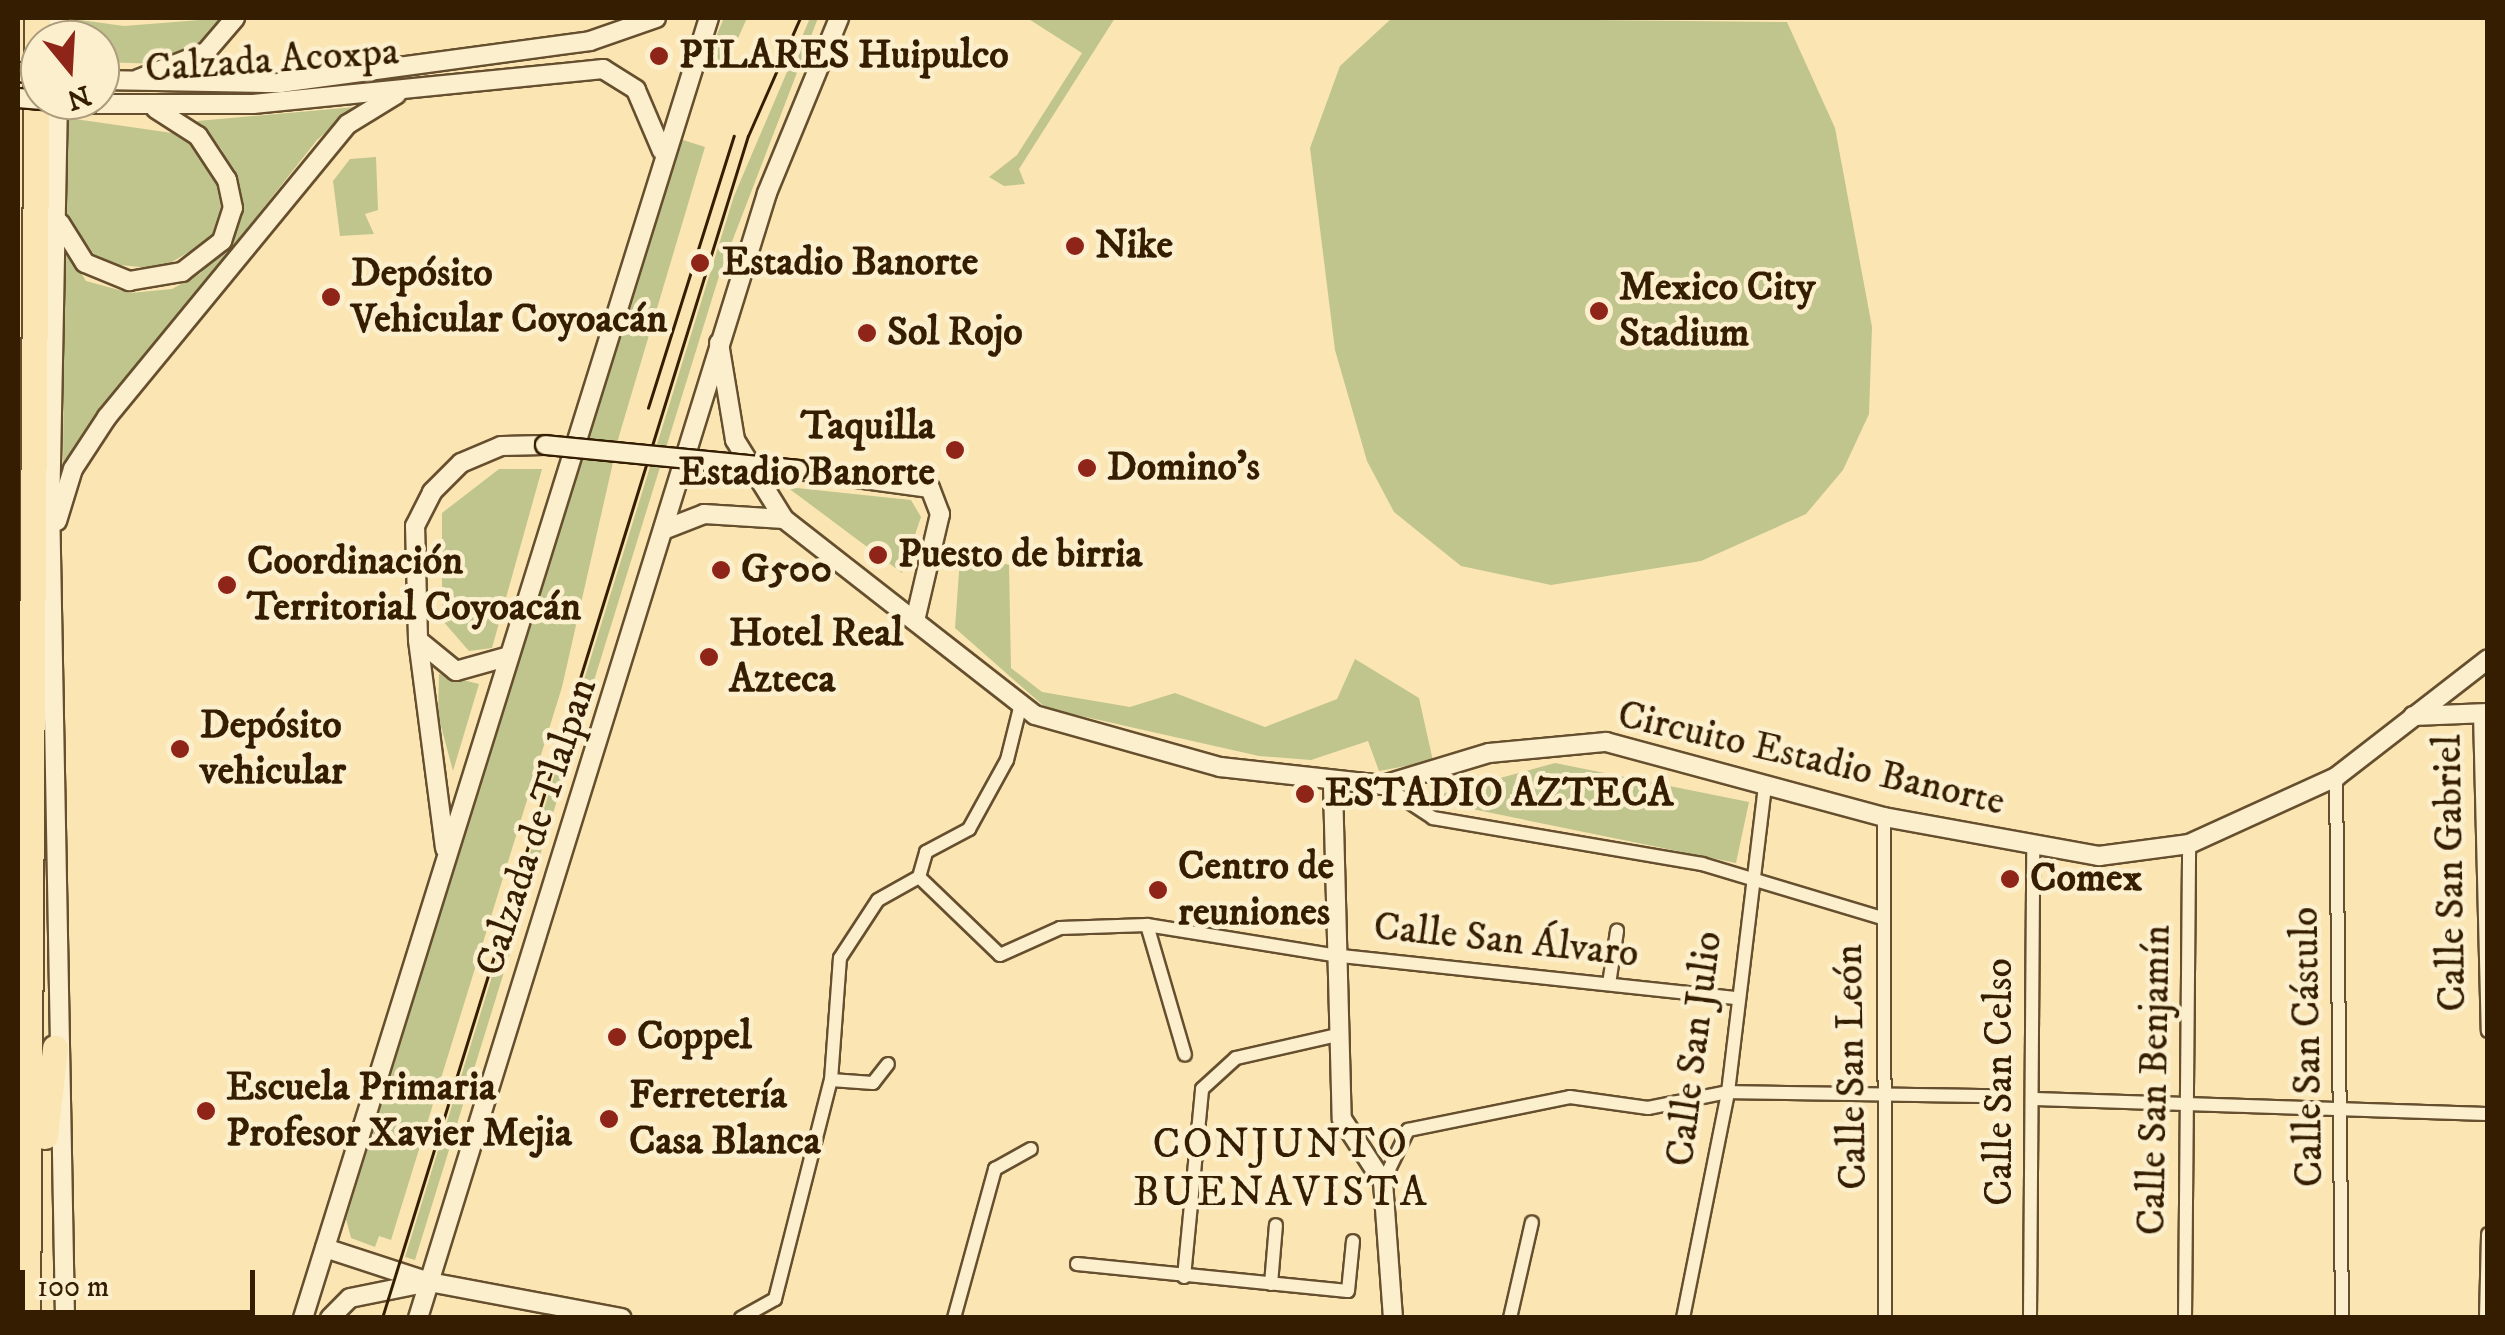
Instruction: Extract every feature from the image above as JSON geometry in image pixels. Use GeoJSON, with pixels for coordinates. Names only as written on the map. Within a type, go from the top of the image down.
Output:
{"type":"FeatureCollection","features":[{"type":"Feature","properties":{"kind":"highway"},"geometry":{"type":"LineString","coordinates":[[26,1318],[37,18]]}},
{"type":"Feature","properties":{"kind":"highway"},"geometry":{"type":"LineString","coordinates":[[27,1284],[42,1232],[54,1048]]}},
{"type":"Feature","properties":{"kind":"main road"},"geometry":{"type":"LineString","coordinates":[[130,82],[206,52],[234,18]]}},
{"type":"Feature","properties":{"kind":"main road","name":"Calzada Acoxpa"},"geometry":{"type":"LineString","coordinates":[[120,81],[207,87],[363,74],[590,41],[656,18]]}},
{"type":"Feature","properties":{"kind":"main road","name":"Calzada de Tlalpan"},"geometry":{"type":"LineString","coordinates":[[303,1318],[662,152],[709,18]]}},
{"type":"Feature","properties":{"kind":"main road","name":"Calzada de Tlalpan"},"geometry":{"type":"LineString","coordinates":[[418,1318],[766,193],[839,18]]}},
{"type":"Feature","properties":{"kind":"main road","name":"Calzada Acoxpa"},"geometry":{"type":"LineString","coordinates":[[18,98],[151,107],[603,69],[636,90],[662,152]]}},
{"type":"Feature","properties":{"kind":"main road"},"geometry":{"type":"LineString","coordinates":[[55,536],[73,469],[101,425],[348,124],[416,87]]}},
{"type":"Feature","properties":{"kind":"main road"},"geometry":{"type":"LineString","coordinates":[[58,214],[77,255],[116,279],[169,278],[222,241],[233,208],[228,180],[198,136],[151,107]]}},
{"type":"Feature","properties":{"kind":"main road"},"geometry":{"type":"LineString","coordinates":[[58,120],[54,1048],[64,1104],[65,1318]]}},
{"type":"Feature","properties":{"kind":"main road","name":"Circuito Estadio Banorte"},"geometry":{"type":"LineString","coordinates":[[720,343],[735,440],[784,519],[1021,704],[1101,741],[1333,786],[1383,786],[1489,753],[1606,742],[1884,816],[2099,856],[2189,844],[2336,776],[2488,659]]}},
{"type":"Feature","properties":{"kind":"main road"},"geometry":{"type":"LineString","coordinates":[[446,853],[418,639],[413,538],[432,492],[486,450],[545,445],[798,470],[930,488],[940,514],[915,622]]}},
{"type":"Feature","properties":{"kind":"main road"},"geometry":{"type":"LineString","coordinates":[[664,530],[704,514],[784,519]]}},
{"type":"Feature","properties":{"kind":"main road"},"geometry":{"type":"LineString","coordinates":[[418,639],[456,670],[506,657]]}},
{"type":"Feature","properties":{"kind":"main road"},"geometry":{"type":"LineString","coordinates":[[2413,716],[2484,713]]}},
{"type":"Feature","properties":{"kind":"main road"},"geometry":{"type":"LineString","coordinates":[[1333,786],[1332,955],[1342,1119],[1383,1182],[1393,1318]]}},
{"type":"Feature","properties":{"kind":"main road"},"geometry":{"type":"LineString","coordinates":[[325,1248],[429,1282],[622,1318]]}},
{"type":"Feature","properties":{"kind":"main road"},"geometry":{"type":"LineString","coordinates":[[330,1318],[350,1298],[429,1282]]}},
{"type":"Feature","properties":{"kind":"street"},"geometry":{"type":"LineString","coordinates":[[742,1318],[775,1299],[831,1080],[840,958],[878,900],[920,877],[926,852],[969,829],[1007,760],[1021,704]]}},
{"type":"Feature","properties":{"kind":"street","name":"Calle San Gabriel"},"geometry":{"type":"LineString","coordinates":[[2484,713],[2488,1031]]}},
{"type":"Feature","properties":{"kind":"street","name":"Calle San Cástulo"},"geometry":{"type":"LineString","coordinates":[[2336,776],[2344,1111],[2342,1318]]}},
{"type":"Feature","properties":{"kind":"street"},"geometry":{"type":"LineString","coordinates":[[1383,786],[1434,818],[1702,864],[1882,918]]}},
{"type":"Feature","properties":{"kind":"street","name":"Calle San Julio"},"geometry":{"type":"LineString","coordinates":[[1682,1318],[1728,1092],[1733,998],[1765,786]]}},
{"type":"Feature","properties":{"kind":"street","name":"Calle San León"},"geometry":{"type":"LineString","coordinates":[[1884,816],[1882,918],[1888,1100],[1885,1318]]}},
{"type":"Feature","properties":{"kind":"street","name":"Calle San Benjamín"},"geometry":{"type":"LineString","coordinates":[[2185,1318],[2189,844]]}},
{"type":"Feature","properties":{"kind":"street","name":"Calle San Celso"},"geometry":{"type":"LineString","coordinates":[[2030,1318],[2033,846]]}},
{"type":"Feature","properties":{"kind":"street","name":"Calle San Álvaro"},"geometry":{"type":"LineString","coordinates":[[920,877],[1000,955],[1060,928],[1147,925],[1332,955],[1733,998]]}},
{"type":"Feature","properties":{"kind":"street"},"geometry":{"type":"LineString","coordinates":[[1147,925],[1185,1054]]}},
{"type":"Feature","properties":{"kind":"street"},"geometry":{"type":"LineString","coordinates":[[1609,984],[1617,931]]}},
{"type":"Feature","properties":{"kind":"street"},"geometry":{"type":"LineString","coordinates":[[1184,1276],[1202,1088],[1236,1058],[1337,1035]]}},
{"type":"Feature","properties":{"kind":"street"},"geometry":{"type":"LineString","coordinates":[[831,1080],[874,1083],[888,1064]]}},
{"type":"Feature","properties":{"kind":"street"},"geometry":{"type":"LineString","coordinates":[[1383,1182],[1408,1130],[1438,1120],[1508,1116],[1570,1096],[1648,1108],[1728,1092],[1888,1100],[1991,1096]]}},
{"type":"Feature","properties":{"kind":"street"},"geometry":{"type":"LineString","coordinates":[[2034,1099],[2488,1114]]}},
{"type":"Feature","properties":{"kind":"street"},"geometry":{"type":"LineString","coordinates":[[954,1318],[995,1170],[1031,1149]]}},
{"type":"Feature","properties":{"kind":"street"},"geometry":{"type":"LineString","coordinates":[[1510,1318],[1532,1222]]}},
{"type":"Feature","properties":{"kind":"street"},"geometry":{"type":"LineString","coordinates":[[1271,1284],[1276,1225]]}},
{"type":"Feature","properties":{"kind":"street"},"geometry":{"type":"LineString","coordinates":[[2486,1318],[2488,1234]]}},
{"type":"Feature","properties":{"kind":"street"},"geometry":{"type":"LineString","coordinates":[[1077,1264],[1348,1291],[1352,1241]]}},
{"type":"Feature","properties":{"kind":"green space"},"geometry":{"type":"Polygon","coordinates":[[[225,18],[210,39],[161,64],[120,63],[120,25],[225,18]]]}},
{"type":"Feature","properties":{"kind":"green space"},"geometry":{"type":"Polygon","coordinates":[[[724,18],[747,18],[726,65],[709,53],[724,18]]]}},
{"type":"Feature","properties":{"kind":"green space"},"geometry":{"type":"Polygon","coordinates":[[[810,18],[818,18],[720,273],[415,1260],[405,1257],[734,196],[810,18]]]}},
{"type":"Feature","properties":{"kind":"green space"},"geometry":{"type":"Polygon","coordinates":[[[1027,18],[1115,18],[1019,169],[1025,184],[1004,186],[989,177],[1017,155],[1082,53],[1027,18]]]}},
{"type":"Feature","properties":{"kind":"green space","name":"Mexico City Stadium"},"geometry":{"type":"Polygon","coordinates":[[[1392,18],[1787,22],[1835,128],[1872,327],[1869,414],[1843,470],[1806,514],[1701,561],[1551,585],[1461,566],[1394,512],[1367,461],[1335,350],[1310,148],[1340,66],[1392,18]]]}},
{"type":"Feature","properties":{"kind":"green space"},"geometry":{"type":"Polygon","coordinates":[[[355,107],[317,140],[79,441],[63,487],[64,246],[86,281],[130,293],[172,289],[201,273],[244,210],[222,150],[197,121],[355,107]]]}},
{"type":"Feature","properties":{"kind":"green space"},"geometry":{"type":"Polygon","coordinates":[[[68,120],[179,134],[211,166],[225,202],[216,236],[160,269],[100,263],[65,213],[68,120]]]}},
{"type":"Feature","properties":{"kind":"green space"},"geometry":{"type":"Polygon","coordinates":[[[680,139],[705,147],[619,436],[562,687],[391,1240],[379,1236],[375,1247],[351,1238],[346,1219],[680,139]]]}},
{"type":"Feature","properties":{"kind":"green space"},"geometry":{"type":"Polygon","coordinates":[[[376,157],[378,210],[365,214],[374,234],[340,236],[333,181],[350,159],[376,157]]]}},
{"type":"Feature","properties":{"kind":"green space"},"geometry":{"type":"Polygon","coordinates":[[[499,469],[542,469],[492,648],[469,651],[442,620],[442,513],[499,469]]]}},
{"type":"Feature","properties":{"kind":"green space"},"geometry":{"type":"Polygon","coordinates":[[[787,487],[911,500],[921,517],[902,573],[787,487]]]}},
{"type":"Feature","properties":{"kind":"green space"},"geometry":{"type":"Polygon","coordinates":[[[985,557],[1009,565],[1011,668],[1042,692],[1130,707],[1175,693],[1265,727],[1337,699],[1355,659],[1419,698],[1433,761],[1379,771],[1368,741],[1311,760],[1259,756],[1046,708],[955,628],[960,558],[985,557]]]}},
{"type":"Feature","properties":{"kind":"green space"},"geometry":{"type":"Polygon","coordinates":[[[439,674],[479,684],[453,771],[438,715],[439,674]]]}},
{"type":"Feature","properties":{"kind":"green space"},"geometry":{"type":"Polygon","coordinates":[[[1555,763],[1749,802],[1736,863],[1423,799],[1555,763]]]}},
{"type":"Feature","properties":{"kind":"tram line"},"geometry":{"type":"LineString","coordinates":[[382,1318],[748,136],[800,18]]}},
{"type":"Feature","properties":{"kind":"tram line"},"geometry":{"type":"LineString","coordinates":[[648,408],[734,136]]}},
{"type":"Feature","properties":{"kind":"place","name":"PILARES Huipulco"},"geometry":{"type":"Point","coordinates":[659,56]}},
{"type":"Feature","properties":{"kind":"place","name":"Nike"},"geometry":{"type":"Point","coordinates":[1075,246]}},
{"type":"Feature","properties":{"kind":"place","name":"Estadio Banorte"},"geometry":{"type":"Point","coordinates":[700,263]}},
{"type":"Feature","properties":{"kind":"place","name":"Depósito Vehicular Coyoacán"},"geometry":{"type":"Point","coordinates":[331,297]}},
{"type":"Feature","properties":{"kind":"place","name":"Mexico City Stadium"},"geometry":{"type":"Point","coordinates":[1599,311]}},
{"type":"Feature","properties":{"kind":"place","name":"Sol Rojo"},"geometry":{"type":"Point","coordinates":[867,333]}},
{"type":"Feature","properties":{"kind":"place","name":"Taquilla Estadio Banorte"},"geometry":{"type":"Point","coordinates":[955,450]}},
{"type":"Feature","properties":{"kind":"place","name":"Domino's"},"geometry":{"type":"Point","coordinates":[1087,468]}},
{"type":"Feature","properties":{"kind":"place","name":"Puesto de birria"},"geometry":{"type":"Point","coordinates":[878,555]}},
{"type":"Feature","properties":{"kind":"place","name":"G500"},"geometry":{"type":"Point","coordinates":[721,570]}},
{"type":"Feature","properties":{"kind":"place","name":"Coordinación Territorial Coyoacán"},"geometry":{"type":"Point","coordinates":[227,585]}},
{"type":"Feature","properties":{"kind":"place","name":"Hotel Real Azteca"},"geometry":{"type":"Point","coordinates":[709,657]}},
{"type":"Feature","properties":{"kind":"place","name":"Depósito vehicular"},"geometry":{"type":"Point","coordinates":[180,749]}},
{"type":"Feature","properties":{"kind":"place","name":"ESTADIO AZTECA"},"geometry":{"type":"Point","coordinates":[1305,794]}},
{"type":"Feature","properties":{"kind":"place","name":"Comex"},"geometry":{"type":"Point","coordinates":[2010,879]}},
{"type":"Feature","properties":{"kind":"place","name":"Centro de reuniones"},"geometry":{"type":"Point","coordinates":[1158,890]}},
{"type":"Feature","properties":{"kind":"place","name":"Coppel"},"geometry":{"type":"Point","coordinates":[617,1037]}},
{"type":"Feature","properties":{"kind":"place","name":"Escuela Primaria Profesor Xavier Mejia"},"geometry":{"type":"Point","coordinates":[206,1111]}},
{"type":"Feature","properties":{"kind":"place","name":"Ferretería Casa Blanca"},"geometry":{"type":"Point","coordinates":[609,1119]}},
{"type":"Feature","properties":{"kind":"district","name":"CONJUNTO BUENAVISTA"},"geometry":{"type":"Point","coordinates":[1281,1169]}}]}
